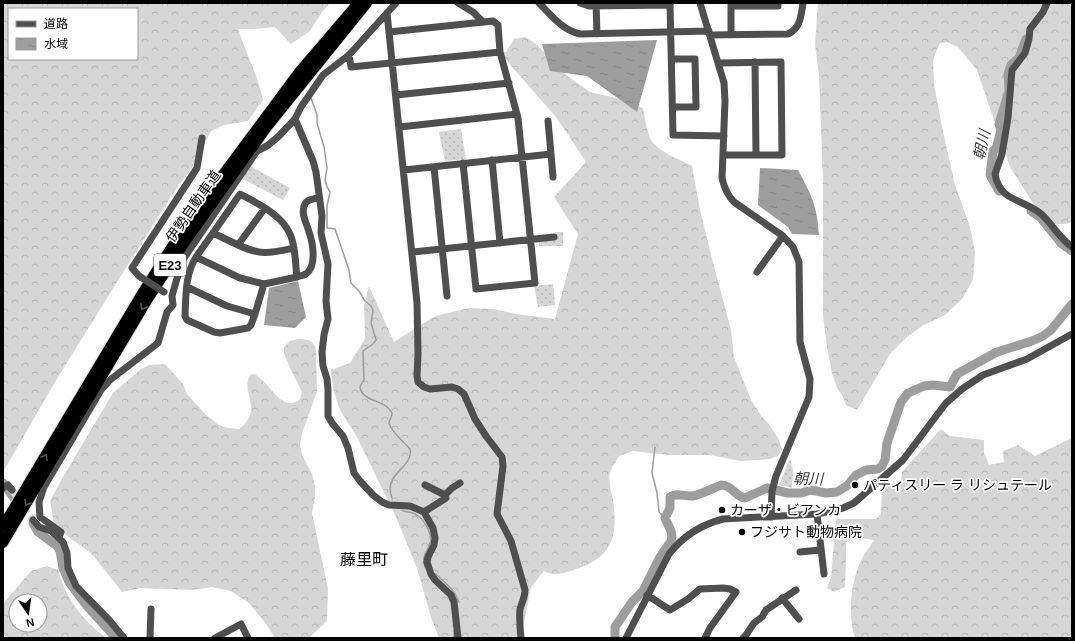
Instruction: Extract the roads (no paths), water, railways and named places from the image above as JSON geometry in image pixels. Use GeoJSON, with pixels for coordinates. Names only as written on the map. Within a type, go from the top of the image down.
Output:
{"type":"FeatureCollection","features":[{"type":"Feature","properties":{"kind":"highway","name":"伊勢自動車道"},"geometry":{"type":"LineString","coordinates":[[3,526],[141,295],[176,240],[299,72],[363,4]]}},
{"type":"Feature","properties":{"kind":"highway","name":"伊勢自動車道"},"geometry":{"type":"LineString","coordinates":[[3,543],[144,306],[183,244],[267,127],[363,4]]}},
{"type":"Feature","properties":{"kind":"street"},"geometry":{"type":"LineString","coordinates":[[59,538],[62,532],[40,517],[39,502],[44,487],[101,390],[110,380],[158,343],[167,312],[173,305],[172,296],[182,261],[257,151],[267,146],[295,120],[301,107],[323,75],[349,55],[396,3]]}},
{"type":"Feature","properties":{"kind":"street"},"geometry":{"type":"LineString","coordinates":[[458,3],[473,12],[483,22]]}},
{"type":"Feature","properties":{"kind":"street"},"geometry":{"type":"LineString","coordinates":[[539,3],[562,25],[569,30],[580,34],[670,32],[781,34],[793,32],[799,24],[803,3]]}},
{"type":"Feature","properties":{"kind":"street"},"geometry":{"type":"LineString","coordinates":[[580,3],[589,6],[670,4],[673,135],[724,136]]}},
{"type":"Feature","properties":{"kind":"street"},"geometry":{"type":"LineString","coordinates":[[700,3],[719,63],[725,91],[722,178],[726,190],[730,198],[738,205],[783,236],[793,247],[799,262],[800,342],[809,376],[810,391],[809,397],[773,488],[772,517]]}},
{"type":"Feature","properties":{"kind":"street"},"geometry":{"type":"LineString","coordinates":[[731,34],[731,5],[778,6],[778,3]]}},
{"type":"Feature","properties":{"kind":"street"},"geometry":{"type":"LineString","coordinates":[[1047,3],[1044,12],[1030,29],[1029,39],[1024,53],[1012,70],[1008,118],[1002,154],[995,174],[999,186],[1006,195],[1028,205],[1041,214],[1065,242],[1072,247]]}},
{"type":"Feature","properties":{"kind":"street"},"geometry":{"type":"LineString","coordinates":[[596,5],[597,34]]}},
{"type":"Feature","properties":{"kind":"street"},"geometry":{"type":"LineString","coordinates":[[387,13],[400,127],[417,304],[418,354],[416,376],[418,382],[424,387],[430,389],[452,386],[464,394],[475,419],[502,457],[503,466],[497,514],[511,541],[525,590],[525,595],[520,608],[521,638]]}},
{"type":"Feature","properties":{"kind":"street"},"geometry":{"type":"LineString","coordinates":[[389,32],[493,21],[498,25],[500,52],[517,114],[534,283],[476,289],[463,163]]}},
{"type":"Feature","properties":{"kind":"street"},"geometry":{"type":"LineString","coordinates":[[349,55],[351,67],[500,52]]}},
{"type":"Feature","properties":{"kind":"street"},"geometry":{"type":"LineString","coordinates":[[672,59],[695,59],[696,107],[673,107]]}},
{"type":"Feature","properties":{"kind":"street"},"geometry":{"type":"LineString","coordinates":[[755,62],[756,155]]}},
{"type":"Feature","properties":{"kind":"street"},"geometry":{"type":"LineString","coordinates":[[719,63],[781,62],[782,155],[723,155]]}},
{"type":"Feature","properties":{"kind":"street"},"geometry":{"type":"LineString","coordinates":[[396,95],[509,83]]}},
{"type":"Feature","properties":{"kind":"street"},"geometry":{"type":"LineString","coordinates":[[400,127],[517,114]]}},
{"type":"Feature","properties":{"kind":"street"},"geometry":{"type":"LineString","coordinates":[[295,120],[313,161],[316,172],[318,198],[322,216],[321,234],[328,264],[326,301],[328,319],[322,352],[323,366],[328,384],[328,416],[343,436],[348,448],[354,472],[373,495],[389,505],[410,506],[424,512],[433,528],[435,538],[434,545],[428,557],[431,574],[435,580],[451,595],[454,602],[458,638]]}},
{"type":"Feature","properties":{"kind":"street"},"geometry":{"type":"LineString","coordinates":[[548,121],[553,177]]}},
{"type":"Feature","properties":{"kind":"street"},"geometry":{"type":"LineString","coordinates":[[172,296],[138,276],[132,268],[197,168],[202,138]]}},
{"type":"Feature","properties":{"kind":"street"},"geometry":{"type":"LineString","coordinates":[[404,170],[551,154]]}},
{"type":"Feature","properties":{"kind":"street"},"geometry":{"type":"LineString","coordinates":[[492,160],[500,243]]}},
{"type":"Feature","properties":{"kind":"street"},"geometry":{"type":"LineString","coordinates":[[434,167],[447,296]]}},
{"type":"Feature","properties":{"kind":"street"},"geometry":{"type":"LineString","coordinates":[[264,284],[251,325],[248,328],[220,334],[187,320],[185,316],[187,287],[191,267],[206,242],[240,194],[265,208],[284,225],[290,233],[294,248],[297,277]]}},
{"type":"Feature","properties":{"kind":"street"},"geometry":{"type":"LineString","coordinates":[[196,257],[240,278],[264,284],[306,274],[311,268],[313,262],[312,243],[303,211],[308,200],[318,198]]}},
{"type":"Feature","properties":{"kind":"street"},"geometry":{"type":"LineString","coordinates":[[238,246],[265,208]]}},
{"type":"Feature","properties":{"kind":"street"},"geometry":{"type":"LineString","coordinates":[[213,233],[238,246],[258,253],[267,254],[294,248]]}},
{"type":"Feature","properties":{"kind":"street"},"geometry":{"type":"LineString","coordinates":[[758,272],[783,236]]}},
{"type":"Feature","properties":{"kind":"street"},"geometry":{"type":"LineString","coordinates":[[198,237],[206,242]]}},
{"type":"Feature","properties":{"kind":"street"},"geometry":{"type":"LineString","coordinates":[[412,252],[554,237]]}},
{"type":"Feature","properties":{"kind":"street"},"geometry":{"type":"LineString","coordinates":[[187,287],[227,306],[255,314]]}},
{"type":"Feature","properties":{"kind":"street"},"geometry":{"type":"LineString","coordinates":[[629,637],[647,595],[668,554],[675,546],[696,529],[723,519],[817,514],[843,508],[854,502],[903,460],[946,403],[970,383],[992,372],[1027,359],[1072,334]]}},
{"type":"Feature","properties":{"kind":"street"},"geometry":{"type":"LineString","coordinates":[[424,512],[446,498],[445,495],[460,483]]}},
{"type":"Feature","properties":{"kind":"street"},"geometry":{"type":"LineString","coordinates":[[425,485],[445,495]]}},
{"type":"Feature","properties":{"kind":"street"},"geometry":{"type":"LineString","coordinates":[[817,514],[824,574]]}},
{"type":"Feature","properties":{"kind":"street"},"geometry":{"type":"LineString","coordinates":[[33,520],[39,527],[51,531],[63,542],[66,548],[68,568],[76,586],[110,621],[124,638]]}},
{"type":"Feature","properties":{"kind":"street"},"geometry":{"type":"LineString","coordinates":[[800,552],[820,550]]}},
{"type":"Feature","properties":{"kind":"street"},"geometry":{"type":"LineString","coordinates":[[647,595],[670,610],[700,590],[724,588],[736,592],[710,628],[705,638]]}},
{"type":"Feature","properties":{"kind":"street"},"geometry":{"type":"LineString","coordinates":[[742,638],[766,610],[796,590]]}},
{"type":"Feature","properties":{"kind":"street"},"geometry":{"type":"LineString","coordinates":[[782,598],[799,619]]}},
{"type":"Feature","properties":{"kind":"street"},"geometry":{"type":"LineString","coordinates":[[150,638],[151,610]]}},
{"type":"Feature","properties":{"kind":"street"},"geometry":{"type":"LineString","coordinates":[[215,638],[241,624],[248,638]]}},
{"type":"Feature","properties":{"kind":"water"},"geometry":{"type":"Polygon","coordinates":[[[657,40],[637,112],[587,76],[550,71],[542,44],[657,40]]]}},
{"type":"Feature","properties":{"kind":"water"},"geometry":{"type":"Polygon","coordinates":[[[760,168],[798,170],[813,201],[817,216],[819,235],[792,234],[788,227],[758,205],[760,168]]]}},
{"type":"Feature","properties":{"kind":"water"},"geometry":{"type":"Polygon","coordinates":[[[298,281],[306,317],[295,328],[264,325],[269,288],[298,281]]]}},
{"type":"Feature","properties":{"kind":"waterway","name":"朝川"},"geometry":{"type":"LineString","coordinates":[[999,191],[990,175],[993,151],[996,149],[1001,130],[999,124],[1009,91],[1008,74],[1011,65],[1019,58],[1026,39]]}},
{"type":"Feature","properties":{"kind":"waterway"},"geometry":{"type":"LineString","coordinates":[[311,98],[317,115],[317,123],[324,147],[327,168],[325,180],[330,192],[327,206],[327,228],[335,229],[349,270],[351,283],[373,310],[371,323],[376,340],[363,351],[364,379],[360,387],[361,391],[368,398],[381,403],[389,409],[392,413],[389,422],[392,429],[410,449],[410,456],[391,482],[390,489],[392,498]]}},
{"type":"Feature","properties":{"kind":"waterway","name":"朝川"},"geometry":{"type":"LineString","coordinates":[[1031,211],[1040,217],[1061,243],[1072,251]]}},
{"type":"Feature","properties":{"kind":"waterway","name":"朝川"},"geometry":{"type":"LineString","coordinates":[[615,638],[615,627],[632,602],[643,591],[660,557],[671,541],[671,531],[665,518],[670,508],[670,497],[678,495],[693,496],[721,485],[725,485],[745,498],[767,488],[788,493],[801,493],[811,490],[826,493],[837,492],[848,485],[856,475],[866,470],[878,469],[882,466],[885,460],[887,443],[901,402],[908,393],[924,386],[933,385],[950,387],[957,374],[997,352],[1043,336],[1051,330],[1072,304]]}},
{"type":"Feature","properties":{"kind":"waterway"},"geometry":{"type":"LineString","coordinates":[[655,447],[652,473],[657,493],[659,512],[665,518]]}},
{"type":"Feature","properties":{"kind":"waterway"},"geometry":{"type":"LineString","coordinates":[[3,483],[14,498]]}},
{"type":"Feature","properties":{"kind":"waterway"},"geometry":{"type":"LineString","coordinates":[[403,511],[411,512],[421,518],[428,528],[431,540],[424,557],[425,567]]}},
{"type":"Feature","properties":{"kind":"waterway"},"geometry":{"type":"LineString","coordinates":[[33,523],[38,532],[57,546],[60,551],[63,568],[69,582],[87,606],[116,638]]}},
{"type":"Feature","properties":{"kind":"waterway"},"geometry":{"type":"LineString","coordinates":[[436,574],[452,590],[459,602]]}},
{"type":"Feature","properties":{"kind":"waterway"},"geometry":{"type":"LineString","coordinates":[[454,632],[454,638]]}},
{"type":"Feature","properties":{"kind":"tunnel"},"geometry":{"type":"LineString","coordinates":[[12,490],[33,520]]}},
{"type":"Feature","properties":{"kind":"place","name":"パティスリー ラ リシュテール"},"geometry":{"type":"Point","coordinates":[855,485]}},
{"type":"Feature","properties":{"kind":"place","name":"カーザ・ビアンカ"},"geometry":{"type":"Point","coordinates":[722,510]}},
{"type":"Feature","properties":{"kind":"place","name":"フジサト動物病院"},"geometry":{"type":"Point","coordinates":[742,532]}},
{"type":"Feature","properties":{"kind":"district","name":"藤里町"},"geometry":{"type":"Point","coordinates":[364,559]}}]}
